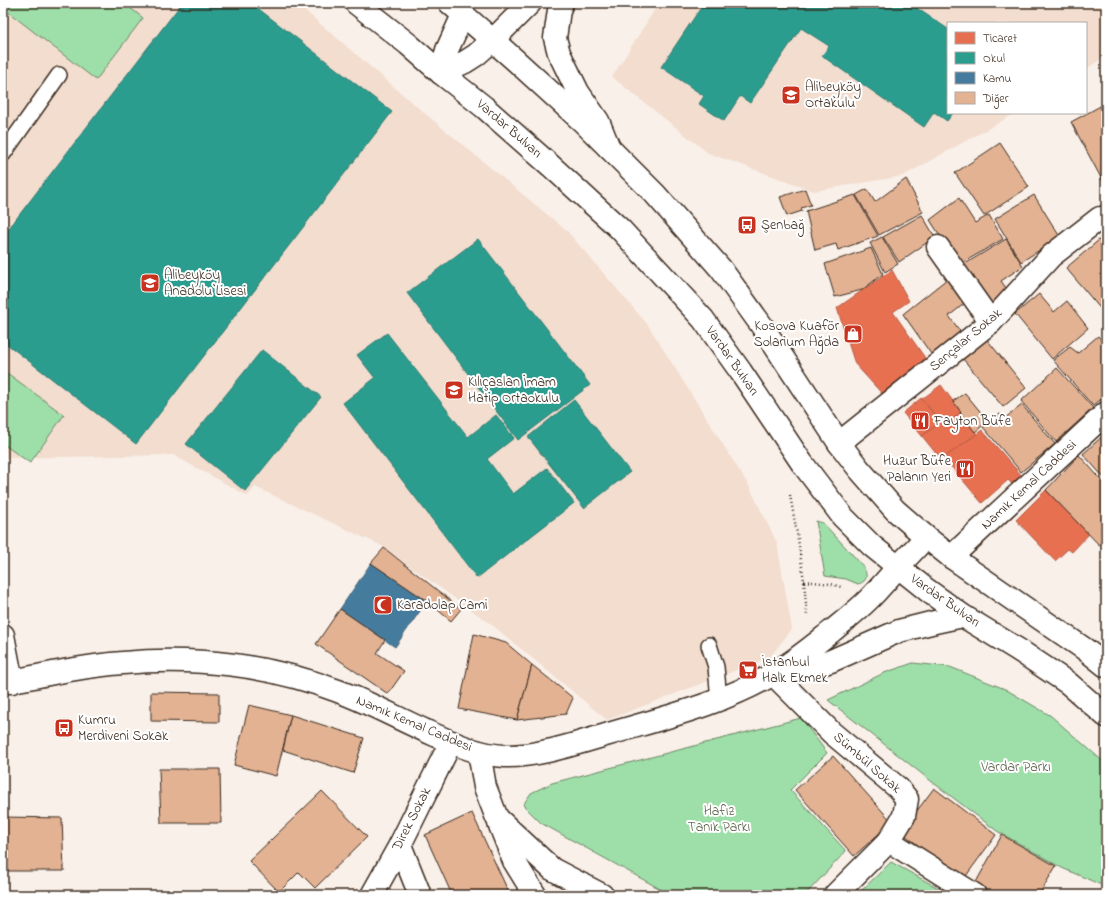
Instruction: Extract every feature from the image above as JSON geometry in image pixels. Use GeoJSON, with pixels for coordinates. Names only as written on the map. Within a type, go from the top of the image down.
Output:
{"type":"FeatureCollection","features":[{"type":"Feature","properties":{"kind":"main road","name":"Vardar Bulvarı"},"geometry":{"type":"LineString","coordinates":[[356,3],[484,107],[626,234],[702,319],[741,372],[802,464],[843,517],[872,546],[963,616],[1068,683],[1106,716]]}},
{"type":"Feature","properties":{"kind":"main road"},"geometry":{"type":"LineString","coordinates":[[441,73],[476,55],[530,3]]}},
{"type":"Feature","properties":{"kind":"main road"},"geometry":{"type":"LineString","coordinates":[[562,3],[559,10],[555,38],[559,53],[578,92],[598,121],[609,148]]}},
{"type":"Feature","properties":{"kind":"main road"},"geometry":{"type":"LineString","coordinates":[[441,73],[460,7],[493,40],[582,121],[655,194],[721,269],[762,326],[838,443],[895,510],[951,557],[1086,650],[1106,666]]}},
{"type":"Feature","properties":{"kind":"main road","name":"Sençalar Sokak"},"geometry":{"type":"LineString","coordinates":[[838,443],[991,322],[1051,256],[1100,218],[1106,218]]}},
{"type":"Feature","properties":{"kind":"main road"},"geometry":{"type":"LineString","coordinates":[[938,246],[991,322]]}},
{"type":"Feature","properties":{"kind":"main road","name":"Namık Kemal Caddesi"},"geometry":{"type":"LineString","coordinates":[[951,557],[1106,413]]}},
{"type":"Feature","properties":{"kind":"main road","name":"Namık Kemal Caddesi"},"geometry":{"type":"LineString","coordinates":[[7,682],[82,668],[122,663],[208,661],[275,672],[300,678],[338,691],[451,742],[479,752],[504,756],[528,754],[569,745],[719,700],[773,674],[810,649],[863,605],[926,537]]}},
{"type":"Feature","properties":{"kind":"main road"},"geometry":{"type":"LineString","coordinates":[[773,674],[811,668],[831,661],[899,631],[963,616]]}},
{"type":"Feature","properties":{"kind":"main road"},"geometry":{"type":"LineString","coordinates":[[3,635],[7,682]]}},
{"type":"Feature","properties":{"kind":"main road","name":"Sümbül Sokak"},"geometry":{"type":"LineString","coordinates":[[773,674],[832,733],[898,788],[907,800],[904,816],[889,841],[835,895]]}},
{"type":"Feature","properties":{"kind":"main road","name":"Direk Sokak"},"geometry":{"type":"LineString","coordinates":[[372,895],[400,845],[451,742]]}},
{"type":"Feature","properties":{"kind":"main road"},"geometry":{"type":"LineString","coordinates":[[479,752],[485,787],[497,818],[514,861],[535,895]]}},
{"type":"Feature","properties":{"kind":"main road"},"geometry":{"type":"LineString","coordinates":[[497,818],[552,870],[602,895]]}},
{"type":"Feature","properties":{"kind":"main road"},"geometry":{"type":"LineString","coordinates":[[889,841],[975,895]]}},
{"type":"Feature","properties":{"kind":"main road"},"geometry":{"type":"LineString","coordinates":[[400,845],[420,895]]}},
{"type":"Feature","properties":{"kind":"lane"},"geometry":{"type":"LineString","coordinates":[[3,154],[59,75]]}},
{"type":"Feature","properties":{"kind":"lane"},"geometry":{"type":"LineString","coordinates":[[709,645],[716,667],[719,700]]}},
{"type":"Feature","properties":{"kind":"path"},"geometry":{"type":"LineString","coordinates":[[788,491],[798,539],[803,574],[810,649]]}},
{"type":"Feature","properties":{"kind":"shaded area"},"geometry":{"type":"Polygon","coordinates":[[[3,3],[296,3],[422,111],[567,231],[648,325],[749,486],[777,543],[792,629],[770,657],[607,720],[491,624],[380,545],[255,487],[248,496],[173,455],[3,458],[3,3]]]}},
{"type":"Feature","properties":{"kind":"shaded area","name":"Alibeyköy Ortakulu"},"geometry":{"type":"Polygon","coordinates":[[[659,3],[1106,3],[1106,56],[1087,68],[1087,22],[947,22],[947,114],[1014,114],[903,176],[814,191],[708,153],[612,77],[659,3]]]}},
{"type":"Feature","properties":{"kind":"green space"},"geometry":{"type":"Polygon","coordinates":[[[3,3],[124,3],[143,18],[96,80],[3,8],[3,3]]]}},
{"type":"Feature","properties":{"kind":"green space"},"geometry":{"type":"Polygon","coordinates":[[[3,370],[64,415],[30,463],[3,444],[3,370]]]}},
{"type":"Feature","properties":{"kind":"green space"},"geometry":{"type":"Polygon","coordinates":[[[816,521],[823,523],[863,566],[866,577],[862,583],[858,584],[846,579],[825,576],[816,521]]]}},
{"type":"Feature","properties":{"kind":"green space","name":"Vardar Parkı"},"geometry":{"type":"Polygon","coordinates":[[[913,663],[950,667],[1005,689],[1051,716],[1106,764],[1106,887],[1062,868],[997,831],[828,700],[884,673],[913,663]]]}},
{"type":"Feature","properties":{"kind":"green space","name":"Hafız Tanık Parkı"},"geometry":{"type":"Polygon","coordinates":[[[801,718],[827,753],[790,790],[846,851],[805,895],[671,895],[541,823],[523,805],[531,793],[552,783],[801,718]]]}},
{"type":"Feature","properties":{"kind":"green space"},"geometry":{"type":"Polygon","coordinates":[[[891,862],[949,894],[862,895],[859,893],[891,862]]]}},
{"type":"Feature","properties":{"kind":"building: Ticaret"},"geometry":{"type":"Polygon","coordinates":[[[892,270],[909,301],[893,312],[930,365],[885,397],[855,364],[837,308],[892,270]]]}},
{"type":"Feature","properties":{"kind":"building: Ticaret"},"geometry":{"type":"Polygon","coordinates":[[[941,385],[961,412],[945,426],[922,399],[941,385]]]}},
{"type":"Feature","properties":{"kind":"building: Ticaret"},"geometry":{"type":"Polygon","coordinates":[[[921,398],[941,423],[922,436],[903,413],[921,398]]]}},
{"type":"Feature","properties":{"kind":"building: Ticaret"},"geometry":{"type":"Polygon","coordinates":[[[960,413],[977,434],[942,461],[922,436],[942,421],[945,426],[960,413]]]}},
{"type":"Feature","properties":{"kind":"building: Ticaret"},"geometry":{"type":"Polygon","coordinates":[[[982,430],[1022,476],[1012,484],[1008,480],[982,503],[944,458],[982,430]]]}},
{"type":"Feature","properties":{"kind":"building: Ticaret"},"geometry":{"type":"Polygon","coordinates":[[[1046,490],[1089,534],[1072,552],[1068,549],[1055,561],[1016,520],[1046,490]]]}},
{"type":"Feature","properties":{"kind":"building: Okul","name":"Alibeyköy Anadolu Lisesi"},"geometry":{"type":"Polygon","coordinates":[[[182,3],[251,3],[392,112],[136,444],[3,341],[3,236],[182,3]]]}},
{"type":"Feature","properties":{"kind":"building: Okul"},"geometry":{"type":"Polygon","coordinates":[[[704,3],[909,3],[947,28],[947,114],[952,114],[947,121],[934,112],[924,127],[822,56],[829,46],[801,28],[750,103],[740,96],[724,121],[699,104],[704,96],[661,67],[704,3]]]}},
{"type":"Feature","properties":{"kind":"building: Okul"},"geometry":{"type":"Polygon","coordinates":[[[478,239],[590,385],[518,440],[407,293],[478,239]]]}},
{"type":"Feature","properties":{"kind":"building: Okul"},"geometry":{"type":"Polygon","coordinates":[[[387,333],[468,437],[496,415],[514,438],[487,459],[513,494],[547,468],[574,503],[477,578],[343,403],[375,378],[357,355],[387,333]]]}},
{"type":"Feature","properties":{"kind":"building: Okul"},"geometry":{"type":"Polygon","coordinates":[[[262,350],[321,397],[245,491],[186,444],[262,350]]]}},
{"type":"Feature","properties":{"kind":"building: Okul"},"geometry":{"type":"Polygon","coordinates":[[[574,400],[630,472],[584,508],[528,437],[574,400]]]}},
{"type":"Feature","properties":{"kind":"building: Kamu","name":"Karadolap Cami"},"geometry":{"type":"Polygon","coordinates":[[[371,563],[427,601],[395,647],[340,609],[371,563]]]}},
{"type":"Feature","properties":{"kind":"building: Diğer"},"geometry":{"type":"Polygon","coordinates":[[[1106,103],[1106,187],[1071,122],[1106,103]]]}},
{"type":"Feature","properties":{"kind":"building: Diğer"},"geometry":{"type":"Polygon","coordinates":[[[1000,143],[1029,187],[984,216],[955,173],[1000,143]]]}},
{"type":"Feature","properties":{"kind":"building: Diğer"},"geometry":{"type":"Polygon","coordinates":[[[906,179],[923,212],[879,235],[856,195],[867,189],[875,202],[906,179]]]}},
{"type":"Feature","properties":{"kind":"building: Diğer"},"geometry":{"type":"Polygon","coordinates":[[[805,189],[811,205],[801,208],[802,211],[787,216],[780,197],[805,189]]]}},
{"type":"Feature","properties":{"kind":"building: Diğer"},"geometry":{"type":"Polygon","coordinates":[[[855,195],[878,236],[838,250],[836,244],[815,250],[806,211],[855,195]]]}},
{"type":"Feature","properties":{"kind":"building: Diğer"},"geometry":{"type":"Polygon","coordinates":[[[1034,195],[1060,237],[1021,262],[995,219],[1034,195]]]}},
{"type":"Feature","properties":{"kind":"building: Diğer"},"geometry":{"type":"Polygon","coordinates":[[[959,198],[975,223],[989,215],[1003,239],[959,265],[930,220],[959,198]]]}},
{"type":"Feature","properties":{"kind":"building: Diğer"},"geometry":{"type":"Polygon","coordinates":[[[922,215],[935,237],[899,262],[883,237],[922,215]]]}},
{"type":"Feature","properties":{"kind":"building: Diğer"},"geometry":{"type":"Polygon","coordinates":[[[1106,234],[1106,311],[1104,313],[1066,268],[1106,234]]]}},
{"type":"Feature","properties":{"kind":"building: Diğer"},"geometry":{"type":"Polygon","coordinates":[[[882,237],[898,264],[885,272],[870,243],[882,237]]]}},
{"type":"Feature","properties":{"kind":"building: Diğer"},"geometry":{"type":"Polygon","coordinates":[[[1006,239],[1023,266],[1001,281],[1009,292],[988,308],[960,267],[1006,239]]]}},
{"type":"Feature","properties":{"kind":"building: Diğer"},"geometry":{"type":"Polygon","coordinates":[[[871,248],[883,274],[862,290],[835,297],[825,264],[871,248]]]}},
{"type":"Feature","properties":{"kind":"building: Diğer"},"geometry":{"type":"Polygon","coordinates":[[[952,275],[970,299],[949,316],[965,338],[936,361],[903,314],[952,275]]]}},
{"type":"Feature","properties":{"kind":"building: Diğer"},"geometry":{"type":"Polygon","coordinates":[[[1039,294],[1054,312],[1067,301],[1088,328],[1052,359],[1015,314],[1039,294]]]}},
{"type":"Feature","properties":{"kind":"building: Diğer"},"geometry":{"type":"Polygon","coordinates":[[[1098,336],[1106,345],[1106,395],[1093,406],[1053,360],[1070,347],[1078,353],[1098,336]]]}},
{"type":"Feature","properties":{"kind":"building: Diğer"},"geometry":{"type":"Polygon","coordinates":[[[985,337],[1026,388],[1003,407],[963,359],[985,337]]]}},
{"type":"Feature","properties":{"kind":"building: Diğer"},"geometry":{"type":"Polygon","coordinates":[[[1057,368],[1093,408],[1056,442],[1021,401],[1057,368]]]}},
{"type":"Feature","properties":{"kind":"building: Diğer"},"geometry":{"type":"Polygon","coordinates":[[[965,393],[988,421],[975,432],[960,413],[961,412],[953,401],[965,393]]]}},
{"type":"Feature","properties":{"kind":"building: Diğer"},"geometry":{"type":"Polygon","coordinates":[[[1022,405],[1055,444],[1021,472],[983,427],[1000,414],[1005,418],[1022,405]]]}},
{"type":"Feature","properties":{"kind":"building: Diğer"},"geometry":{"type":"Polygon","coordinates":[[[1106,433],[1106,480],[1083,454],[1106,433]]]}},
{"type":"Feature","properties":{"kind":"building: Diğer"},"geometry":{"type":"Polygon","coordinates":[[[1079,455],[1106,485],[1106,552],[1046,490],[1079,455]]]}},
{"type":"Feature","properties":{"kind":"building: Diğer"},"geometry":{"type":"Polygon","coordinates":[[[384,548],[461,609],[451,621],[427,601],[371,563],[384,548]]]}},
{"type":"Feature","properties":{"kind":"building: Diğer"},"geometry":{"type":"Polygon","coordinates":[[[340,609],[385,640],[377,653],[404,671],[388,694],[316,644],[340,609]]]}},
{"type":"Feature","properties":{"kind":"building: Diğer"},"geometry":{"type":"Polygon","coordinates":[[[474,634],[506,643],[532,665],[517,720],[459,709],[474,634]]]}},
{"type":"Feature","properties":{"kind":"building: Diğer"},"geometry":{"type":"Polygon","coordinates":[[[532,665],[573,698],[566,714],[517,720],[532,665]]]}},
{"type":"Feature","properties":{"kind":"building: Diğer"},"geometry":{"type":"Polygon","coordinates":[[[151,692],[219,693],[219,722],[151,721],[151,692]]]}},
{"type":"Feature","properties":{"kind":"building: Diğer"},"geometry":{"type":"Polygon","coordinates":[[[249,705],[291,715],[276,776],[234,765],[249,705]]]}},
{"type":"Feature","properties":{"kind":"building: Diğer"},"geometry":{"type":"Polygon","coordinates":[[[291,715],[364,738],[353,773],[283,750],[291,715]]]}},
{"type":"Feature","properties":{"kind":"building: Diğer"},"geometry":{"type":"Polygon","coordinates":[[[833,756],[892,822],[854,856],[795,790],[833,756]]]}},
{"type":"Feature","properties":{"kind":"building: Diğer"},"geometry":{"type":"Polygon","coordinates":[[[159,769],[220,769],[221,823],[161,823],[159,769]]]}},
{"type":"Feature","properties":{"kind":"building: Diğer"},"geometry":{"type":"Polygon","coordinates":[[[934,788],[996,835],[963,880],[901,832],[934,788]]]}},
{"type":"Feature","properties":{"kind":"building: Diğer"},"geometry":{"type":"Polygon","coordinates":[[[322,791],[367,837],[315,888],[299,872],[279,892],[249,861],[322,791]]]}},
{"type":"Feature","properties":{"kind":"building: Diğer"},"geometry":{"type":"Polygon","coordinates":[[[472,813],[510,895],[452,895],[425,835],[472,813]]]}},
{"type":"Feature","properties":{"kind":"building: Diğer"},"geometry":{"type":"Polygon","coordinates":[[[3,817],[62,818],[64,871],[3,871],[3,817]]]}},
{"type":"Feature","properties":{"kind":"building: Diğer"},"geometry":{"type":"Polygon","coordinates":[[[1002,835],[1056,866],[1039,895],[993,895],[975,884],[1002,835]]]}},
{"type":"Feature","properties":{"kind":"place","name":"Alibeyköy Ortakulu"},"geometry":{"type":"Point","coordinates":[791,95]}},
{"type":"Feature","properties":{"kind":"place","name":"Şenbağ"},"geometry":{"type":"Point","coordinates":[747,225]}},
{"type":"Feature","properties":{"kind":"place","name":"Alibeyköy Anadolu Lisesi"},"geometry":{"type":"Point","coordinates":[150,283]}},
{"type":"Feature","properties":{"kind":"place","name":"Kosova Kuaför Solarium Ağda"},"geometry":{"type":"Point","coordinates":[853,334]}},
{"type":"Feature","properties":{"kind":"place","name":"Kılıçaslan İmam Hatip Ortaokulu"},"geometry":{"type":"Point","coordinates":[454,390]}},
{"type":"Feature","properties":{"kind":"place","name":"Fayton Büfe"},"geometry":{"type":"Point","coordinates":[920,421]}},
{"type":"Feature","properties":{"kind":"place","name":"Huzur Büfe Palanın Yeri"},"geometry":{"type":"Point","coordinates":[965,469]}},
{"type":"Feature","properties":{"kind":"place","name":"Karadolap Cami"},"geometry":{"type":"Point","coordinates":[383,605]}},
{"type":"Feature","properties":{"kind":"place","name":"İstanbul Halk Ekmek"},"geometry":{"type":"Point","coordinates":[748,670]}},
{"type":"Feature","properties":{"kind":"place","name":"Kumru Merdiveni Sokak"},"geometry":{"type":"Point","coordinates":[64,728]}}]}
